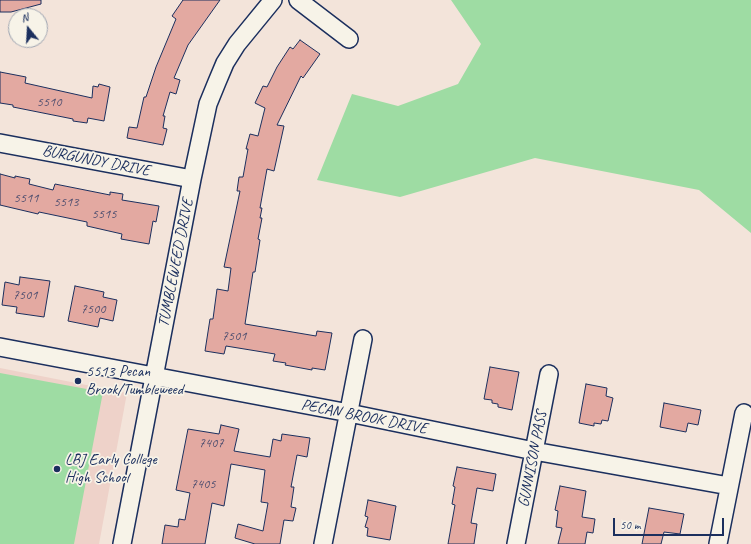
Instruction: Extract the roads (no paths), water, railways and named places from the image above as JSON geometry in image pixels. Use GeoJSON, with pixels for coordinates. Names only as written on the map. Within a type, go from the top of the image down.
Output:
{"type":"FeatureCollection","features":[{"type":"Feature","properties":{"kind":"street","name":"TUMBLEWEED DRIVE"},"geometry":{"type":"LineString","coordinates":[[122,544],[192,179],[208,104],[225,63],[237,44],[273,0]]}},
{"type":"Feature","properties":{"kind":"street"},"geometry":{"type":"LineString","coordinates":[[298,0],[349,39]]}},
{"type":"Feature","properties":{"kind":"street","name":"BURGUNDY DRIVE"},"geometry":{"type":"LineString","coordinates":[[0,143],[192,179]]}},
{"type":"Feature","properties":{"kind":"street"},"geometry":{"type":"LineString","coordinates":[[323,544],[363,339]]}},
{"type":"Feature","properties":{"kind":"street","name":"PECAN BROOK DRIVE"},"geometry":{"type":"LineString","coordinates":[[0,347],[729,486]]}},
{"type":"Feature","properties":{"kind":"street","name":"GUNNISON PASS"},"geometry":{"type":"LineString","coordinates":[[516,544],[549,374]]}},
{"type":"Feature","properties":{"kind":"street"},"geometry":{"type":"LineString","coordinates":[[718,544],[744,413]]}},
{"type":"Feature","properties":{"kind":"place","name":"5513 Pecan Brook/Tumbleweed"},"geometry":{"type":"Point","coordinates":[78,381]}},
{"type":"Feature","properties":{"kind":"place","name":"LBJ Early College High School"},"geometry":{"type":"Point","coordinates":[57,469]}}]}
